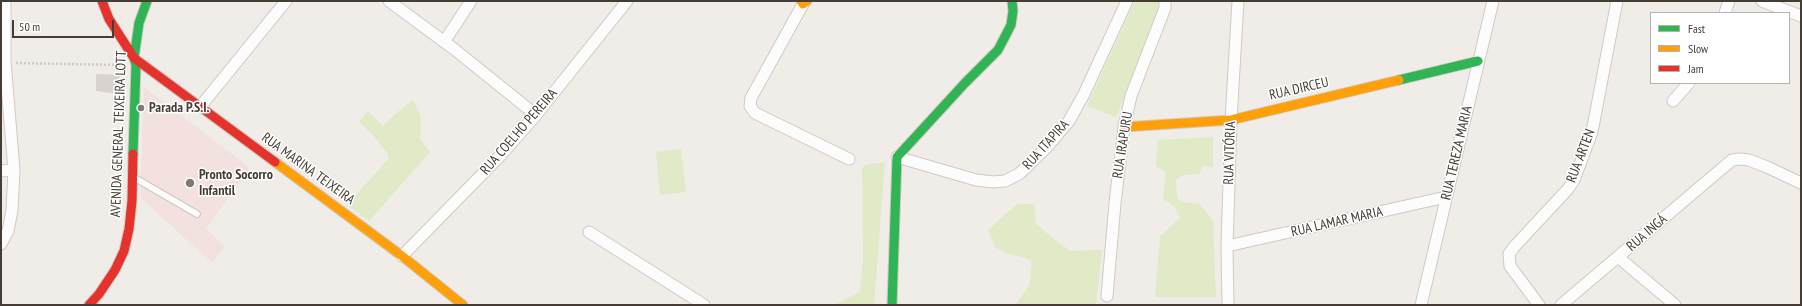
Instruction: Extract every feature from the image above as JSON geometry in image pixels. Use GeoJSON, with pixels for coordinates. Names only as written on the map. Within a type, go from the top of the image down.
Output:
{"type":"FeatureCollection","features":[{"type":"Feature","properties":{"kind":"street"},"geometry":{"type":"LineString","coordinates":[[1,244],[8,231],[12,210],[14,170],[5,62],[5,1]]}},
{"type":"Feature","properties":{"kind":"street"},"geometry":{"type":"LineString","coordinates":[[102,1],[109,19],[134,61]]}},
{"type":"Feature","properties":{"kind":"street","name":"AVENIDA GENERAL TEIXEIRA LOTT"},"geometry":{"type":"LineString","coordinates":[[89,305],[99,294],[115,270],[124,251],[130,229],[133,177],[134,61],[139,23],[147,1]]}},
{"type":"Feature","properties":{"kind":"street"},"geometry":{"type":"LineString","coordinates":[[200,107],[286,1]]}},
{"type":"Feature","properties":{"kind":"street"},"geometry":{"type":"LineString","coordinates":[[389,1],[444,42],[536,115]]}},
{"type":"Feature","properties":{"kind":"street"},"geometry":{"type":"LineString","coordinates":[[444,42],[471,1]]}},
{"type":"Feature","properties":{"kind":"street","name":"RUA COELHO PEREIRA"},"geometry":{"type":"LineString","coordinates":[[402,256],[500,156],[536,115],[627,1]]}},
{"type":"Feature","properties":{"kind":"street"},"geometry":{"type":"LineString","coordinates":[[892,305],[897,157],[965,83],[998,50],[1011,25],[1013,11],[1012,1]]}},
{"type":"Feature","properties":{"kind":"street","name":"RUA ITAPIRA"},"geometry":{"type":"LineString","coordinates":[[897,157],[982,181],[1005,181],[1018,174],[1047,147],[1068,121],[1084,94],[1127,1]]}},
{"type":"Feature","properties":{"kind":"street","name":"RUA IRAPURU"},"geometry":{"type":"LineString","coordinates":[[1107,296],[1114,202],[1124,127],[1131,96],[1165,8],[1165,1]]}},
{"type":"Feature","properties":{"kind":"street","name":"RUA VITÓRIA"},"geometry":{"type":"LineString","coordinates":[[1228,305],[1227,246],[1230,120],[1238,1]]}},
{"type":"Feature","properties":{"kind":"street","name":"RUA TEREZA MARIA"},"geometry":{"type":"LineString","coordinates":[[1420,305],[1493,1]]}},
{"type":"Feature","properties":{"kind":"street","name":"RUA ARTEN"},"geometry":{"type":"LineString","coordinates":[[1539,305],[1510,266],[1508,260],[1509,254],[1568,189],[1574,180],[1592,132],[1618,1]]}},
{"type":"Feature","properties":{"kind":"street"},"geometry":{"type":"LineString","coordinates":[[1725,12],[1729,1]]}},
{"type":"Feature","properties":{"kind":"street"},"geometry":{"type":"LineString","coordinates":[[1762,1],[1801,16]]}},
{"type":"Feature","properties":{"kind":"street"},"geometry":{"type":"LineString","coordinates":[[803,2],[751,98],[750,106],[755,113],[849,159]]}},
{"type":"Feature","properties":{"kind":"street","name":"RUA MARINA TEIXEIRA"},"geometry":{"type":"LineString","coordinates":[[134,61],[200,107],[402,256],[463,305]]}},
{"type":"Feature","properties":{"kind":"street","name":"RUA DIRCEU"},"geometry":{"type":"LineString","coordinates":[[1124,127],[1230,120],[1478,61]]}},
{"type":"Feature","properties":{"kind":"street"},"geometry":{"type":"LineString","coordinates":[[1673,101],[1688,84]]}},
{"type":"Feature","properties":{"kind":"street","name":"RUA INGÁ"},"geometry":{"type":"LineString","coordinates":[[1561,305],[1732,160],[1749,160],[1801,183]]}},
{"type":"Feature","properties":{"kind":"street"},"geometry":{"type":"LineString","coordinates":[[1,171],[14,170]]}},
{"type":"Feature","properties":{"kind":"street","name":"RUA LAMAR MARIA"},"geometry":{"type":"LineString","coordinates":[[1227,246],[1446,197]]}},
{"type":"Feature","properties":{"kind":"street"},"geometry":{"type":"LineString","coordinates":[[589,232],[704,305]]}},
{"type":"Feature","properties":{"kind":"street"},"geometry":{"type":"LineString","coordinates":[[1618,257],[1674,305]]}},
{"type":"Feature","properties":{"kind":"lane"},"geometry":{"type":"LineString","coordinates":[[133,177],[197,214]]}},
{"type":"Feature","properties":{"kind":"path"},"geometry":{"type":"LineString","coordinates":[[5,62],[134,61]]}},
{"type":"Feature","properties":{"kind":"shaded area","name":"Pronto Socorro Infantil"},"geometry":{"type":"Polygon","coordinates":[[[144,87],[250,168],[206,229],[225,246],[212,263],[140,197],[144,87]]]}},
{"type":"Feature","properties":{"kind":"green space"},"geometry":{"type":"Polygon","coordinates":[[[1135,1],[1159,1],[1162,3],[1116,117],[1087,106],[1135,1]]]}},
{"type":"Feature","properties":{"kind":"green space"},"geometry":{"type":"Polygon","coordinates":[[[413,100],[421,117],[420,139],[430,152],[369,221],[347,205],[389,158],[387,153],[373,135],[359,122],[368,111],[383,126],[395,114],[413,100]]]}},
{"type":"Feature","properties":{"kind":"green space"},"geometry":{"type":"Polygon","coordinates":[[[1213,137],[1213,167],[1203,166],[1199,174],[1183,175],[1176,180],[1177,197],[1182,202],[1200,204],[1213,221],[1216,297],[1155,297],[1160,236],[1180,218],[1174,206],[1163,199],[1166,172],[1156,166],[1158,140],[1213,137]]]}},
{"type":"Feature","properties":{"kind":"green space"},"geometry":{"type":"Polygon","coordinates":[[[681,149],[686,192],[660,195],[656,152],[681,149]]]}},
{"type":"Feature","properties":{"kind":"green space"},"geometry":{"type":"Polygon","coordinates":[[[885,162],[874,305],[834,305],[860,292],[863,258],[862,168],[865,165],[885,162]]]}},
{"type":"Feature","properties":{"kind":"green space"},"geometry":{"type":"Polygon","coordinates":[[[1017,204],[1034,204],[1036,224],[1056,241],[1071,251],[1102,250],[1096,305],[1015,305],[1029,286],[1032,262],[1026,258],[1011,255],[995,247],[988,230],[1017,204]]]}},
{"type":"Feature","properties":{"kind":"building"},"geometry":{"type":"Polygon","coordinates":[[[96,74],[120,75],[118,94],[96,91],[96,74]]]}},
{"type":"Feature","properties":{"kind":"traffic: fast"},"geometry":{"type":"LineString","coordinates":[[133,154],[136,65],[134,58],[139,23],[147,1]]}},
{"type":"Feature","properties":{"kind":"traffic: fast"},"geometry":{"type":"LineString","coordinates":[[892,305],[897,157],[965,83],[998,50],[1011,25],[1013,11],[1012,1]]}},
{"type":"Feature","properties":{"kind":"traffic: fast"},"geometry":{"type":"LineString","coordinates":[[1399,80],[1478,61]]}},
{"type":"Feature","properties":{"kind":"traffic: slow"},"geometry":{"type":"LineString","coordinates":[[801,1],[803,4],[807,1]]}},
{"type":"Feature","properties":{"kind":"traffic: slow"},"geometry":{"type":"LineString","coordinates":[[1124,127],[1231,120],[1399,80]]}},
{"type":"Feature","properties":{"kind":"traffic: slow"},"geometry":{"type":"LineString","coordinates":[[275,162],[402,256],[463,305]]}},
{"type":"Feature","properties":{"kind":"traffic: jam"},"geometry":{"type":"LineString","coordinates":[[102,1],[109,19],[134,58],[275,162]]}},
{"type":"Feature","properties":{"kind":"traffic: jam"},"geometry":{"type":"LineString","coordinates":[[89,305],[99,294],[115,270],[124,251],[129,229],[132,201],[133,154]]}},
{"type":"Feature","properties":{"kind":"place","name":"Parada P.S.I."},"geometry":{"type":"Point","coordinates":[141,108]}},
{"type":"Feature","properties":{"kind":"place","name":"Pronto Socorro Infantil"},"geometry":{"type":"Point","coordinates":[190,183]}}]}
